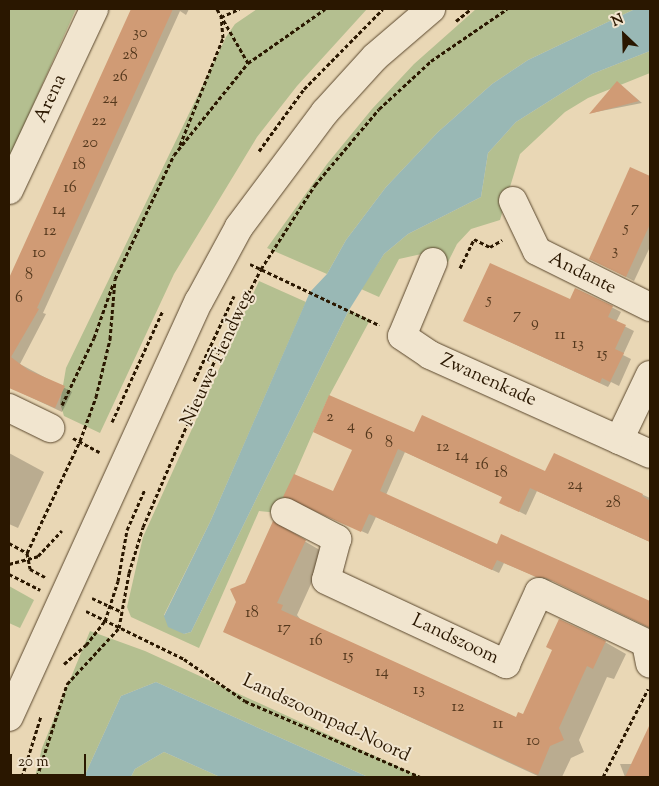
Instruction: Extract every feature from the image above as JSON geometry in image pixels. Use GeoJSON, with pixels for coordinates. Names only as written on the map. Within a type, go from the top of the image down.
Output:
{"type":"FeatureCollection","features":[{"type":"Feature","properties":{"kind":"street","name":"Arena"},"geometry":{"type":"LineString","coordinates":[[9,190],[94,9]]}},
{"type":"Feature","properties":{"kind":"street"},"geometry":{"type":"LineString","coordinates":[[12,705],[64,599],[199,301],[239,227],[325,112],[375,57],[440,18]]}},
{"type":"Feature","properties":{"kind":"street","name":"Andante"},"geometry":{"type":"LineString","coordinates":[[513,201],[537,252],[650,307]]}},
{"type":"Feature","properties":{"kind":"street","name":"Zwanenkade"},"geometry":{"type":"LineString","coordinates":[[433,262],[402,336],[430,356],[650,454]]}},
{"type":"Feature","properties":{"kind":"street"},"geometry":{"type":"LineString","coordinates":[[619,440],[650,375]]}},
{"type":"Feature","properties":{"kind":"street"},"geometry":{"type":"LineString","coordinates":[[9,408],[50,428]]}},
{"type":"Feature","properties":{"kind":"street","name":"Landszoom"},"geometry":{"type":"LineString","coordinates":[[284,512],[337,539],[326,580],[506,664],[539,592],[646,644],[650,664]]}},
{"type":"Feature","properties":{"kind":"path"},"geometry":{"type":"LineString","coordinates":[[217,9],[248,63]]}},
{"type":"Feature","properties":{"kind":"path"},"geometry":{"type":"LineString","coordinates":[[222,17],[240,9]]}},
{"type":"Feature","properties":{"kind":"path"},"geometry":{"type":"LineString","coordinates":[[178,151],[248,63],[325,9]]}},
{"type":"Feature","properties":{"kind":"path"},"geometry":{"type":"LineString","coordinates":[[440,18],[471,9]]}},
{"type":"Feature","properties":{"kind":"path","name":"Nieuwe Tiendweg"},"geometry":{"type":"LineString","coordinates":[[119,628],[129,573],[143,527],[221,346],[261,269],[315,185],[379,109],[432,61],[507,9]]}},
{"type":"Feature","properties":{"kind":"path"},"geometry":{"type":"LineString","coordinates":[[50,428],[94,338],[115,279],[178,151],[224,38],[222,17]]}},
{"type":"Feature","properties":{"kind":"path"},"geometry":{"type":"LineString","coordinates":[[433,262],[458,274],[474,239],[490,247],[525,229]]}},
{"type":"Feature","properties":{"kind":"path","name":"Nieuwe Tiendweg"},"geometry":{"type":"LineString","coordinates":[[246,272],[253,258]]}},
{"type":"Feature","properties":{"kind":"path"},"geometry":{"type":"LineString","coordinates":[[250,264],[367,319]]}},
{"type":"Feature","properties":{"kind":"path"},"geometry":{"type":"LineString","coordinates":[[9,543],[27,553],[80,441],[96,397],[110,339],[115,279]]}},
{"type":"Feature","properties":{"kind":"path","name":"Nieuwe Tiendweg"},"geometry":{"type":"LineString","coordinates":[[193,384],[238,290]]}},
{"type":"Feature","properties":{"kind":"path"},"geometry":{"type":"LineString","coordinates":[[59,673],[105,621],[118,581],[127,530],[146,487]]}},
{"type":"Feature","properties":{"kind":"path","name":"Landszoompad-Noord"},"geometry":{"type":"LineString","coordinates":[[9,574],[184,658],[245,701],[421,777]]}},
{"type":"Feature","properties":{"kind":"path"},"geometry":{"type":"LineString","coordinates":[[37,777],[67,684],[119,628]]}},
{"type":"Feature","properties":{"kind":"path"},"geometry":{"type":"LineString","coordinates":[[603,777],[650,686]]}},
{"type":"Feature","properties":{"kind":"path"},"geometry":{"type":"LineString","coordinates":[[22,777],[42,714]]}},
{"type":"Feature","properties":{"kind":"green space"},"geometry":{"type":"Polygon","coordinates":[[[9,9],[76,9],[9,159],[9,9]]]}},
{"type":"Feature","properties":{"kind":"green space"},"geometry":{"type":"Polygon","coordinates":[[[257,9],[367,9],[297,86],[257,137],[174,274],[100,433],[64,416],[60,403],[66,368],[226,37],[235,24],[257,9]]]}},
{"type":"Feature","properties":{"kind":"green space"},"geometry":{"type":"Polygon","coordinates":[[[476,9],[635,9],[528,60],[492,84],[438,132],[386,187],[346,240],[327,274],[267,248],[327,164],[372,109],[414,64],[476,9]]]}},
{"type":"Feature","properties":{"kind":"green space"},"geometry":{"type":"Polygon","coordinates":[[[650,51],[650,73],[588,98],[565,112],[520,154],[500,220],[471,229],[457,244],[448,262],[426,253],[399,259],[379,297],[361,289],[384,254],[408,234],[481,197],[488,153],[516,122],[592,74],[650,51]]]}},
{"type":"Feature","properties":{"kind":"green space"},"geometry":{"type":"Polygon","coordinates":[[[259,281],[306,302],[211,520],[164,615],[184,634],[191,632],[349,310],[370,320],[328,398],[278,513],[259,511],[199,648],[131,617],[127,607],[143,537],[259,281]]]}},
{"type":"Feature","properties":{"kind":"green space"},"geometry":{"type":"Polygon","coordinates":[[[9,586],[34,600],[20,628],[9,623],[9,586]]]}},
{"type":"Feature","properties":{"kind":"green space"},"geometry":{"type":"Polygon","coordinates":[[[90,631],[145,651],[421,777],[368,777],[156,682],[121,696],[84,777],[35,777],[42,748],[90,631]]]}},
{"type":"Feature","properties":{"kind":"green space"},"geometry":{"type":"Polygon","coordinates":[[[164,752],[220,777],[131,777],[135,769],[164,752]]]}},
{"type":"Feature","properties":{"kind":"water"},"geometry":{"type":"Polygon","coordinates":[[[635,9],[650,9],[650,51],[592,74],[516,122],[488,153],[481,197],[408,234],[384,254],[349,310],[191,632],[184,634],[168,627],[164,616],[211,520],[310,292],[327,274],[346,240],[386,187],[438,132],[492,84],[528,60],[635,9]]]}},
{"type":"Feature","properties":{"kind":"water"},"geometry":{"type":"Polygon","coordinates":[[[156,682],[368,777],[220,777],[164,752],[135,769],[131,777],[84,777],[121,696],[156,682]]]}},
{"type":"Feature","properties":{"kind":"building"},"geometry":{"type":"Polygon","coordinates":[[[131,9],[173,9],[37,308],[39,309],[11,357],[28,370],[65,386],[55,408],[9,388],[9,278],[131,9]]]}},
{"type":"Feature","properties":{"kind":"building"},"geometry":{"type":"Polygon","coordinates":[[[617,81],[639,101],[589,114],[617,81]]]}},
{"type":"Feature","properties":{"kind":"building"},"geometry":{"type":"Polygon","coordinates":[[[630,167],[650,176],[650,224],[626,277],[589,259],[630,167]]]}},
{"type":"Feature","properties":{"kind":"building"},"geometry":{"type":"Polygon","coordinates":[[[490,263],[570,299],[575,288],[613,306],[608,317],[626,325],[615,349],[624,353],[610,382],[602,378],[600,383],[463,321],[490,263]]]}},
{"type":"Feature","properties":{"kind":"building"},"geometry":{"type":"Polygon","coordinates":[[[329,395],[414,432],[422,415],[545,471],[554,453],[643,494],[642,496],[650,501],[650,542],[530,488],[519,512],[499,503],[502,497],[398,449],[380,491],[497,544],[501,534],[650,601],[650,628],[546,578],[536,577],[497,560],[492,570],[369,514],[361,532],[283,497],[294,474],[333,491],[352,450],[313,432],[329,395]]]}},
{"type":"Feature","properties":{"kind":"building"},"geometry":{"type":"Polygon","coordinates":[[[273,521],[306,540],[277,603],[283,605],[281,610],[516,717],[518,712],[523,714],[552,650],[546,647],[559,619],[606,641],[593,669],[587,666],[559,728],[564,740],[550,746],[538,775],[223,632],[236,602],[230,589],[245,583],[273,521]]]}},
{"type":"Feature","properties":{"kind":"building"},"geometry":{"type":"Polygon","coordinates":[[[650,724],[650,777],[625,777],[650,724]]]}}]}
